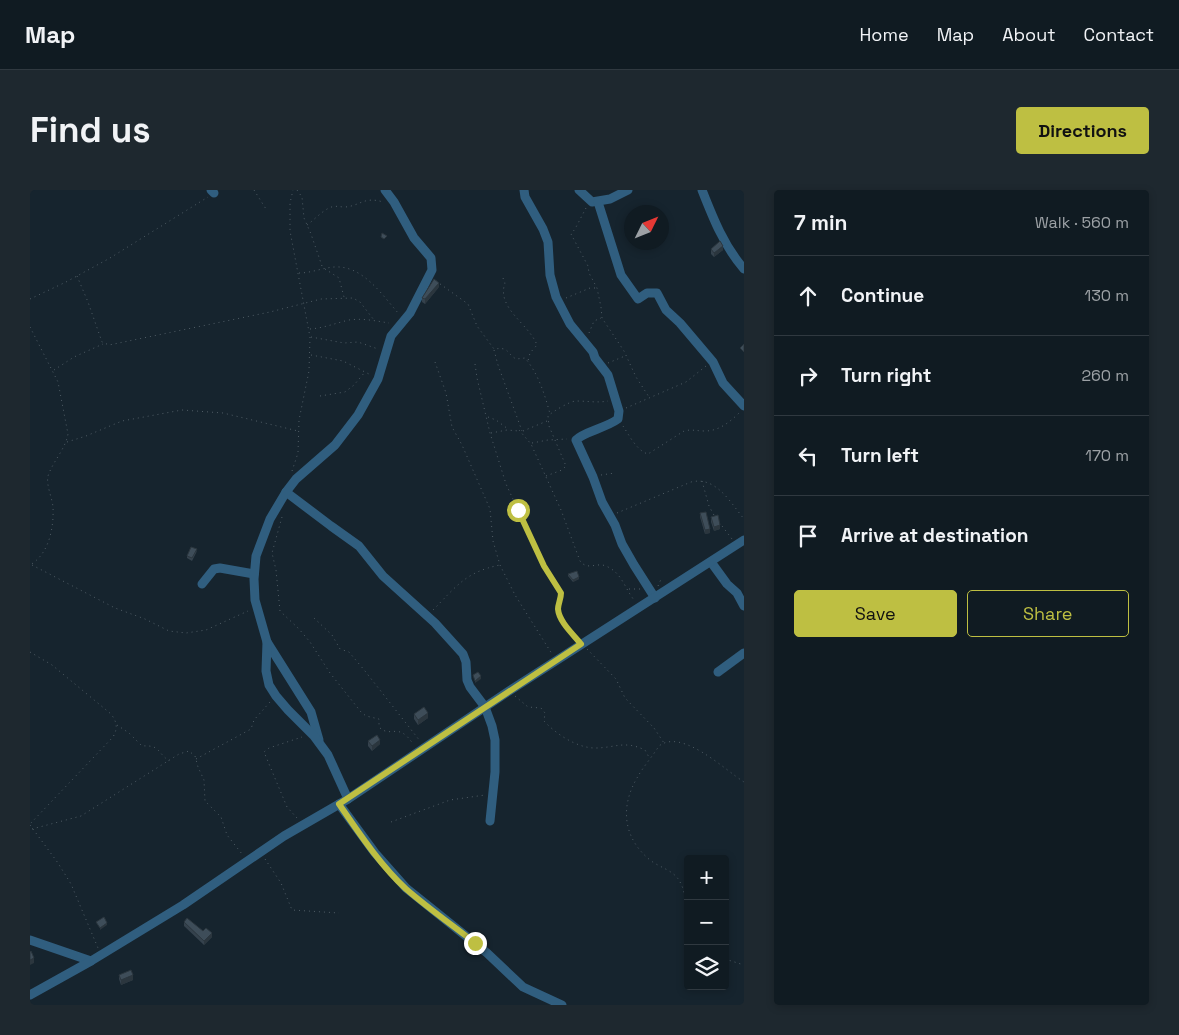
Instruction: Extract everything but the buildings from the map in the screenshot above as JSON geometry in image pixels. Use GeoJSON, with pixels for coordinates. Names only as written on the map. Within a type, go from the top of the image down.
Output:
{"type":"FeatureCollection","features":[{"type":"Feature","properties":{"kind":"street"},"geometry":{"type":"LineString","coordinates":[[319,743],[310,712],[267,642],[257,606],[254,574],[256,556],[270,519],[286,492],[296,479],[336,445],[358,415],[378,379],[391,336],[402,323],[429,276],[432,264],[431,258],[414,238],[385,190]]}},
{"type":"Feature","properties":{"kind":"street"},"geometry":{"type":"LineString","coordinates":[[524,190],[525,197],[548,242],[553,290],[570,324],[602,365],[611,383],[618,411],[609,426],[587,433],[576,439],[602,502],[610,515],[628,557],[655,598]]}},
{"type":"Feature","properties":{"kind":"street"},"geometry":{"type":"LineString","coordinates":[[579,190],[595,202],[621,275],[638,299],[647,293],[657,293],[666,310],[713,362],[723,383],[744,407]]}},
{"type":"Feature","properties":{"kind":"street"},"geometry":{"type":"LineString","coordinates":[[595,202],[610,199],[628,190]]}},
{"type":"Feature","properties":{"kind":"street"},"geometry":{"type":"LineString","coordinates":[[702,190],[714,222],[725,243],[744,269]]}},
{"type":"Feature","properties":{"kind":"street"},"geometry":{"type":"LineString","coordinates":[[286,492],[359,546],[383,576],[426,615],[463,654],[466,662],[467,680],[485,707],[495,740],[495,772],[490,821]]}},
{"type":"Feature","properties":{"kind":"street"},"geometry":{"type":"LineString","coordinates":[[30,995],[91,961],[183,904],[305,823],[348,799],[509,691],[743,541]]}},
{"type":"Feature","properties":{"kind":"street"},"geometry":{"type":"LineString","coordinates":[[711,562],[727,584],[737,593],[744,606]]}},
{"type":"Feature","properties":{"kind":"street"},"geometry":{"type":"LineString","coordinates":[[202,584],[214,569],[220,568],[254,574]]}},
{"type":"Feature","properties":{"kind":"street"},"geometry":{"type":"LineString","coordinates":[[267,642],[266,671],[269,685],[288,710],[312,733],[328,755],[348,799]]}},
{"type":"Feature","properties":{"kind":"street"},"geometry":{"type":"LineString","coordinates":[[718,672],[744,653]]}},
{"type":"Feature","properties":{"kind":"street"},"geometry":{"type":"LineString","coordinates":[[339,804],[375,853],[406,888],[487,953],[523,987],[562,1005]]}},
{"type":"Feature","properties":{"kind":"street"},"geometry":{"type":"LineString","coordinates":[[30,940],[91,961]]}},
{"type":"Feature","properties":{"kind":"path"},"geometry":{"type":"LineString","coordinates":[[254,190],[266,209]]}},
{"type":"Feature","properties":{"kind":"path"},"geometry":{"type":"LineString","coordinates":[[288,476],[293,470],[298,453],[298,431],[310,355],[309,329],[290,231],[290,203],[293,190]]}},
{"type":"Feature","properties":{"kind":"path"},"geometry":{"type":"LineString","coordinates":[[297,190],[302,197],[304,218],[324,269],[339,278],[344,298]]}},
{"type":"Feature","properties":{"kind":"path"},"geometry":{"type":"LineString","coordinates":[[30,299],[76,276],[213,192]]}},
{"type":"Feature","properties":{"kind":"path"},"geometry":{"type":"LineString","coordinates":[[307,225],[332,207],[338,205],[347,207],[358,202],[371,200],[386,203]]}},
{"type":"Feature","properties":{"kind":"path"},"geometry":{"type":"LineString","coordinates":[[595,202],[586,208],[571,234],[597,288],[602,307],[602,318],[649,397]]}},
{"type":"Feature","properties":{"kind":"path"},"geometry":{"type":"LineString","coordinates":[[298,274],[324,269],[346,268],[369,282],[379,291],[402,323]]}},
{"type":"Feature","properties":{"kind":"path"},"geometry":{"type":"LineString","coordinates":[[76,276],[104,344]]}},
{"type":"Feature","properties":{"kind":"path"},"geometry":{"type":"LineString","coordinates":[[429,276],[468,304],[477,326],[494,349],[520,431],[531,444],[561,510],[580,561],[588,567],[602,565],[616,571],[632,597],[641,607]]}},
{"type":"Feature","properties":{"kind":"path"},"geometry":{"type":"LineString","coordinates":[[503,278],[505,283],[502,290],[507,306],[528,330],[537,345],[530,353],[528,362]]}},
{"type":"Feature","properties":{"kind":"path"},"geometry":{"type":"LineString","coordinates":[[560,304],[566,298],[577,293],[590,288],[597,288]]}},
{"type":"Feature","properties":{"kind":"path"},"geometry":{"type":"LineString","coordinates":[[53,371],[74,357],[104,344],[109,345],[176,332],[321,299],[353,298],[360,302],[374,320]]}},
{"type":"Feature","properties":{"kind":"path"},"geometry":{"type":"LineString","coordinates":[[585,342],[592,323],[602,318]]}},
{"type":"Feature","properties":{"kind":"path"},"geometry":{"type":"LineString","coordinates":[[309,329],[330,326],[348,320],[402,323]]}},
{"type":"Feature","properties":{"kind":"path"},"geometry":{"type":"LineString","coordinates":[[30,327],[58,382],[68,434],[67,442],[47,479],[53,507],[47,547],[41,557],[31,565],[115,608],[146,619],[169,631],[186,633],[206,630],[257,606]]}},
{"type":"Feature","properties":{"kind":"path"},"geometry":{"type":"LineString","coordinates":[[310,337],[358,342],[385,352]]}},
{"type":"Feature","properties":{"kind":"path"},"geometry":{"type":"LineString","coordinates":[[494,349],[502,348],[509,350],[516,359],[525,358],[541,387],[550,414],[548,421],[566,466],[562,470],[545,477]]}},
{"type":"Feature","properties":{"kind":"path"},"geometry":{"type":"LineString","coordinates":[[310,355],[343,361],[378,379]]}},
{"type":"Feature","properties":{"kind":"path"},"geometry":{"type":"LineString","coordinates":[[602,365],[626,356]]}},
{"type":"Feature","properties":{"kind":"path"},"geometry":{"type":"LineString","coordinates":[[435,362],[446,393],[452,427],[462,445],[490,509],[493,542],[500,565],[555,662]]}},
{"type":"Feature","properties":{"kind":"path"},"geometry":{"type":"LineString","coordinates":[[618,411],[686,382],[713,362]]}},
{"type":"Feature","properties":{"kind":"path"},"geometry":{"type":"LineString","coordinates":[[475,364],[490,433],[506,484],[544,566],[561,593],[559,612],[564,622],[581,644],[616,679],[625,698],[654,728],[664,742]]}},
{"type":"Feature","properties":{"kind":"path"},"geometry":{"type":"LineString","coordinates":[[320,396],[345,392],[365,372]]}},
{"type":"Feature","properties":{"kind":"path"},"geometry":{"type":"LineString","coordinates":[[550,414],[577,401],[588,403],[610,401],[618,411],[639,448],[648,454],[684,431],[709,431],[726,425],[744,407]]}},
{"type":"Feature","properties":{"kind":"path"},"geometry":{"type":"LineString","coordinates":[[67,442],[122,420],[182,410],[223,413],[298,431]]}},
{"type":"Feature","properties":{"kind":"path"},"geometry":{"type":"LineString","coordinates":[[487,417],[496,420],[510,430]]}},
{"type":"Feature","properties":{"kind":"path"},"geometry":{"type":"LineString","coordinates":[[490,433],[510,430],[520,431],[539,426],[548,421]]}},
{"type":"Feature","properties":{"kind":"path"},"geometry":{"type":"LineString","coordinates":[[531,444],[548,440],[576,439]]}},
{"type":"Feature","properties":{"kind":"path"},"geometry":{"type":"LineString","coordinates":[[593,477],[615,473]]}},
{"type":"Feature","properties":{"kind":"path"},"geometry":{"type":"LineString","coordinates":[[702,481],[712,513],[733,540],[743,541]]}},
{"type":"Feature","properties":{"kind":"path"},"geometry":{"type":"LineString","coordinates":[[610,515],[624,511],[691,482],[702,481],[712,484],[744,519]]}},
{"type":"Feature","properties":{"kind":"path"},"geometry":{"type":"LineString","coordinates":[[283,511],[272,553],[276,570],[280,611],[299,628],[330,673],[361,712],[366,716],[379,719],[381,730],[385,732],[402,732],[407,735],[413,744],[414,754]]}},
{"type":"Feature","properties":{"kind":"path"},"geometry":{"type":"LineString","coordinates":[[426,615],[460,582],[478,571],[500,565]]}},
{"type":"Feature","properties":{"kind":"path"},"geometry":{"type":"LineString","coordinates":[[314,618],[332,635],[339,648],[349,652],[366,671],[424,747]]}},
{"type":"Feature","properties":{"kind":"path"},"geometry":{"type":"LineString","coordinates":[[30,652],[52,665],[86,692],[111,714],[116,724],[117,731],[113,737],[30,824],[71,884],[101,954]]}},
{"type":"Feature","properties":{"kind":"path"},"geometry":{"type":"LineString","coordinates":[[509,691],[528,706],[541,708],[545,713],[544,721],[550,728],[572,741],[583,746],[596,748],[618,744],[639,747],[649,754],[650,759]]}},
{"type":"Feature","properties":{"kind":"path"},"geometry":{"type":"LineString","coordinates":[[196,758],[252,729],[254,720],[276,696]]}},
{"type":"Feature","properties":{"kind":"path"},"geometry":{"type":"LineString","coordinates":[[116,724],[129,733],[142,746],[151,745],[155,747],[169,760]]}},
{"type":"Feature","properties":{"kind":"path"},"geometry":{"type":"LineString","coordinates":[[305,823],[296,818],[287,807],[264,752],[269,748],[312,733]]}},
{"type":"Feature","properties":{"kind":"path"},"geometry":{"type":"LineString","coordinates":[[684,900],[684,890],[680,881],[672,872],[655,864],[642,854],[634,844],[629,832],[626,817],[627,799],[636,778],[659,746],[664,742],[676,742],[700,751],[744,782]]}},
{"type":"Feature","properties":{"kind":"path"},"geometry":{"type":"LineString","coordinates":[[32,829],[81,816],[185,751],[192,753],[196,758],[204,780],[206,804],[222,817],[227,835],[242,854],[258,854],[281,883],[292,910],[339,913]]}},
{"type":"Feature","properties":{"kind":"path"},"geometry":{"type":"LineString","coordinates":[[391,822],[450,800],[493,794]]}},
{"type":"Feature","properties":{"kind":"path"},"geometry":{"type":"LineString","coordinates":[[729,961],[744,965]]}},
{"type":"Feature","properties":{"kind":"route"},"geometry":{"type":"LineString","coordinates":[[475,943],[406,888],[392,874],[339,804],[581,644],[564,622],[559,612],[561,593],[544,566],[518,510]]}}]}
